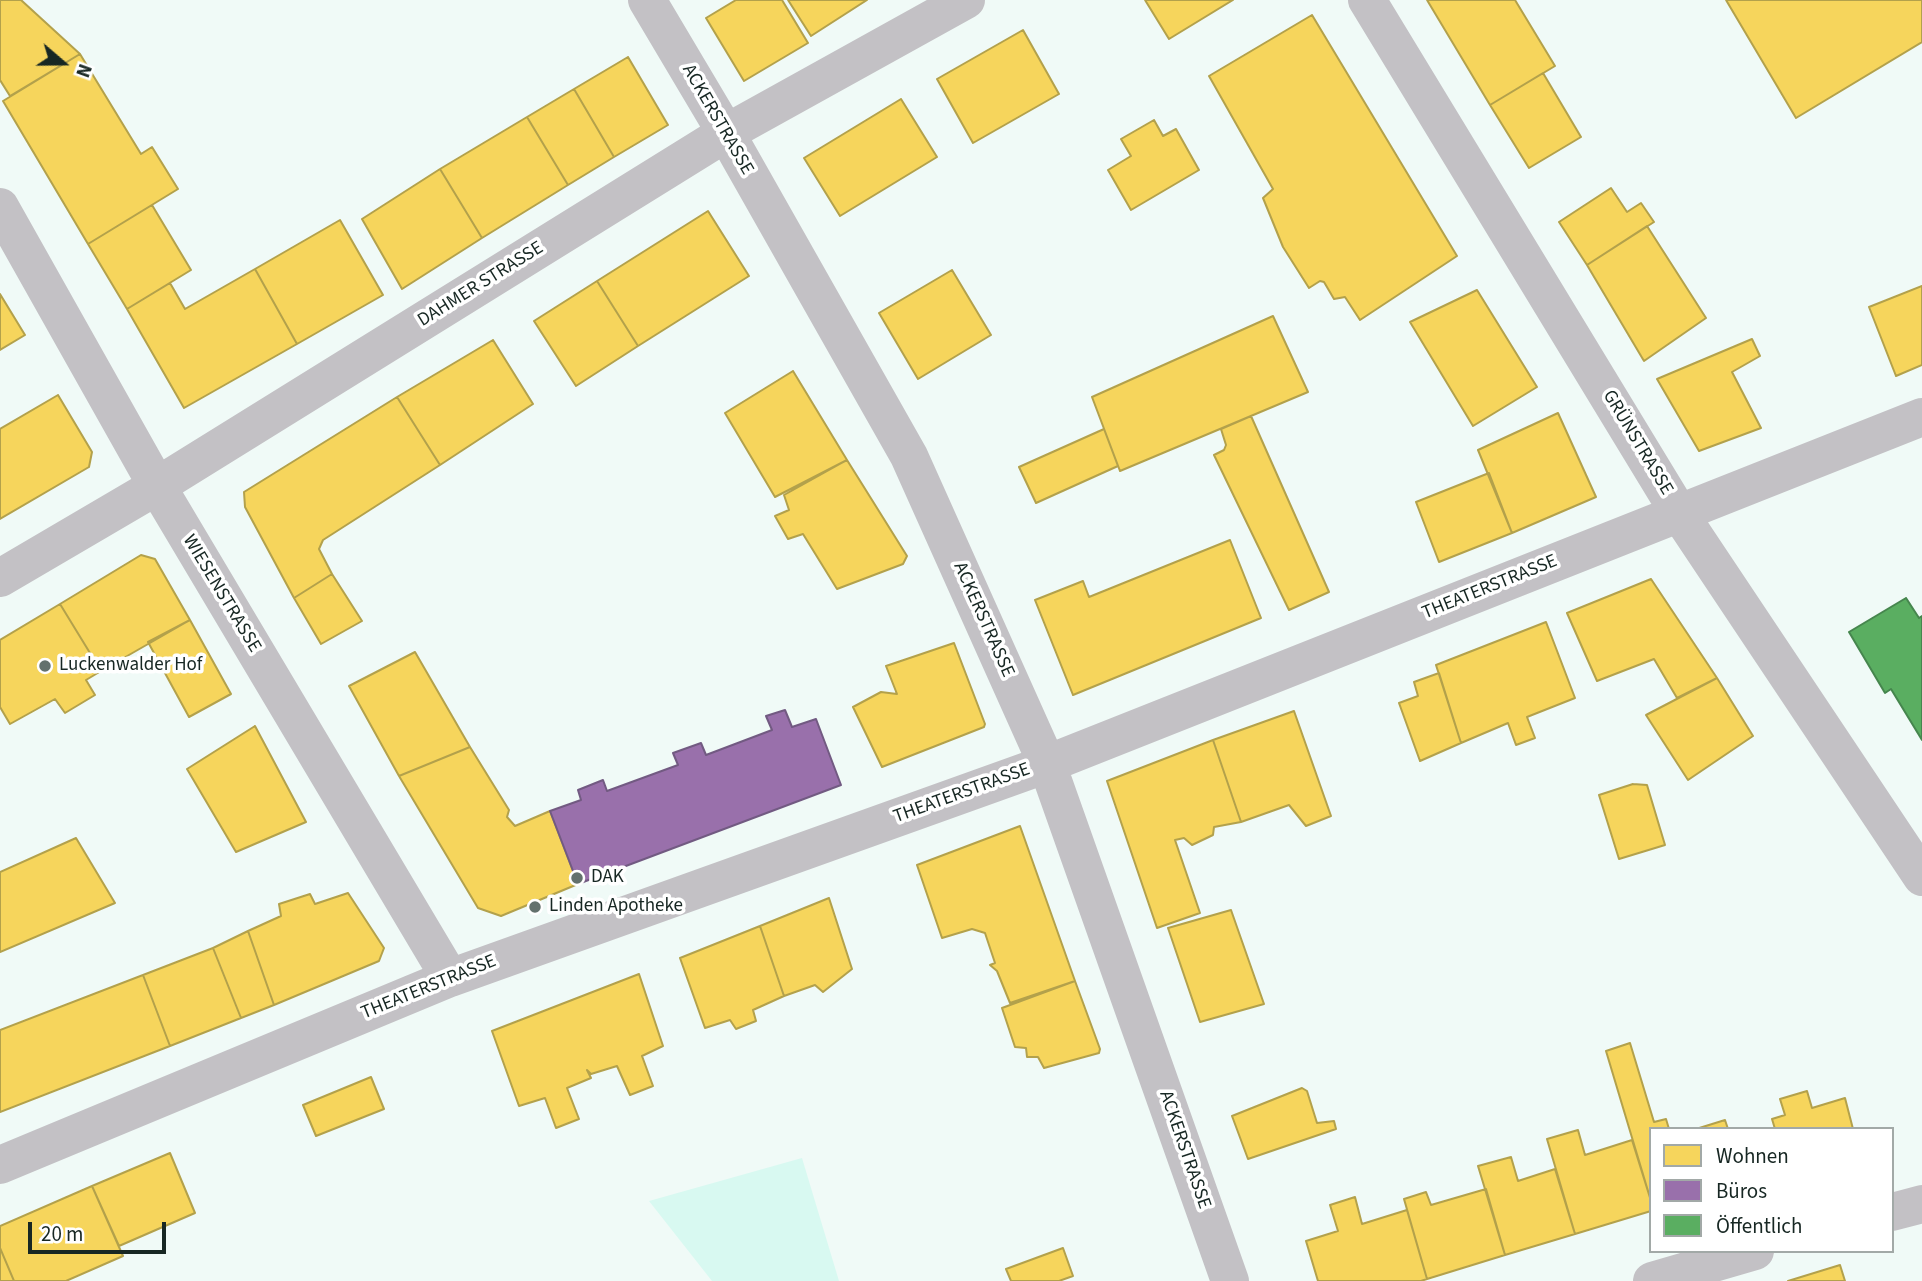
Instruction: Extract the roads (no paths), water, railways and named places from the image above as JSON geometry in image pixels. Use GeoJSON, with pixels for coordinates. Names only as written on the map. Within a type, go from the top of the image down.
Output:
{"type":"FeatureCollection","features":[{"type":"Feature","properties":{"kind":"street","name":"ACKERSTRASSE"},"geometry":{"type":"LineString","coordinates":[[647,0],[726,133],[909,456],[1047,764],[1230,1281]]}},
{"type":"Feature","properties":{"kind":"street","name":"DAHMER STRASSE"},"geometry":{"type":"LineString","coordinates":[[0,578],[157,486],[726,133],[966,0]]}},
{"type":"Feature","properties":{"kind":"street","name":"GRÜNSTRASSE"},"geometry":{"type":"LineString","coordinates":[[1367,0],[1679,513],[1922,877]]}},
{"type":"Feature","properties":{"kind":"street","name":"WIESENSTRASSE"},"geometry":{"type":"LineString","coordinates":[[0,207],[157,486],[450,978]]}},
{"type":"Feature","properties":{"kind":"street","name":"THEATERSTRASSE"},"geometry":{"type":"LineString","coordinates":[[0,1165],[450,978],[1047,764],[1922,417]]}},
{"type":"Feature","properties":{"kind":"street"},"geometry":{"type":"LineString","coordinates":[[1894,1211],[1922,1204]]}},
{"type":"Feature","properties":{"kind":"street"},"geometry":{"type":"LineString","coordinates":[[1652,1281],[1748,1253]]}},
{"type":"Feature","properties":{"kind":"place","name":"Luckenwalder Hof"},"geometry":{"type":"Point","coordinates":[45,666]}},
{"type":"Feature","properties":{"kind":"place","name":"DAK"},"geometry":{"type":"Point","coordinates":[577,878]}},
{"type":"Feature","properties":{"kind":"place","name":"Linden Apotheke"},"geometry":{"type":"Point","coordinates":[535,907]}}]}
